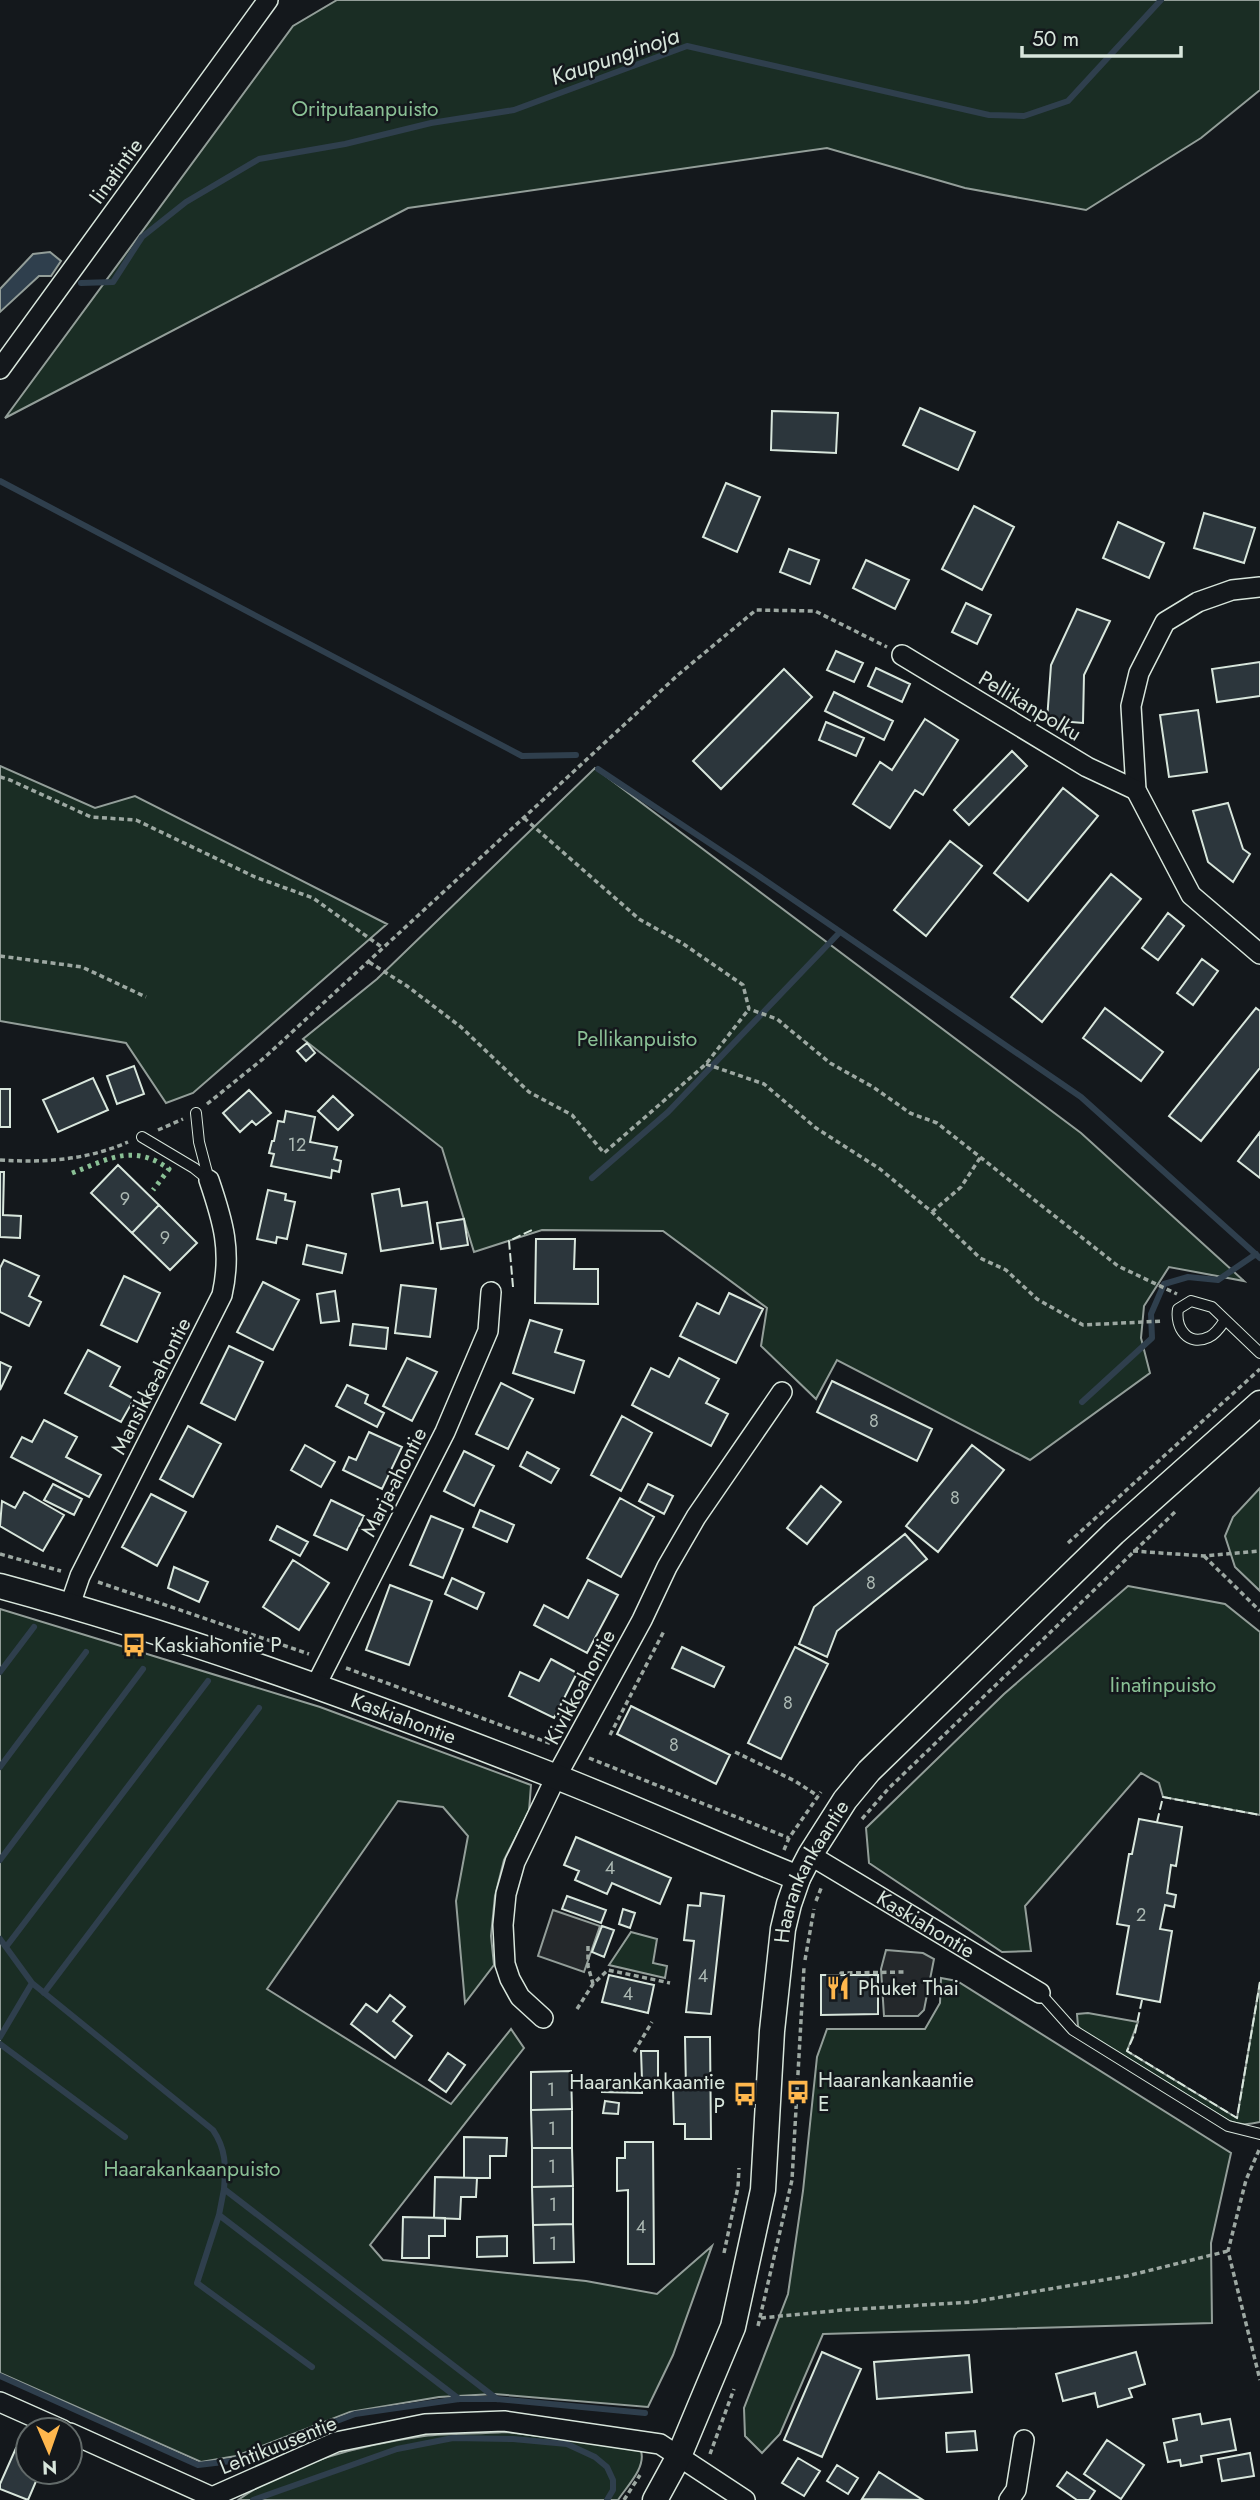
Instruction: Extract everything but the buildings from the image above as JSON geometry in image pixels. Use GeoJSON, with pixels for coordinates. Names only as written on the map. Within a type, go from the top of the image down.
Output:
{"type":"FeatureCollection","features":[{"type":"Feature","properties":{"kind":"street","name":"Iinatintie"},"geometry":{"type":"LineString","coordinates":[[0,369],[268,0]]}},
{"type":"Feature","properties":{"kind":"street"},"geometry":{"type":"LineString","coordinates":[[1260,587],[1232,590],[1198,601],[1165,622],[1139,673],[1130,706],[1136,790],[1191,895],[1260,954]]}},
{"type":"Feature","properties":{"kind":"street","name":"Pellikanpolku"},"geometry":{"type":"LineString","coordinates":[[902,655],[1087,767],[1136,790]]}},
{"type":"Feature","properties":{"kind":"street","name":"Mansikka-ahontie"},"geometry":{"type":"LineString","coordinates":[[70,1605],[86,1564],[222,1295],[227,1272],[225,1234],[209,1180]]}},
{"type":"Feature","properties":{"kind":"street","name":"Marja-ahontie"},"geometry":{"type":"LineString","coordinates":[[316,1685],[445,1433],[488,1331],[491,1292]]}},
{"type":"Feature","properties":{"kind":"street","name":"Kivikkoahontie"},"geometry":{"type":"LineString","coordinates":[[543,2018],[520,1997],[505,1964],[503,1925],[506,1894],[515,1862],[556,1777],[691,1527],[782,1392]]}},
{"type":"Feature","properties":{"kind":"street","name":"Haarankankaantie"},"geometry":{"type":"LineString","coordinates":[[655,2500],[679,2456],[733,2327],[763,2190],[772,2031],[787,1874],[810,1855],[845,1800],[869,1771],[1114,1533],[1260,1403]]}},
{"type":"Feature","properties":{"kind":"street","name":"Kaskiahontie"},"geometry":{"type":"LineString","coordinates":[[0,1586],[70,1605],[316,1685],[556,1777],[787,1874]]}},
{"type":"Feature","properties":{"kind":"street","name":"Kaskiahontie"},"geometry":{"type":"LineString","coordinates":[[810,1855],[1040,1993]]}},
{"type":"Feature","properties":{"kind":"street"},"geometry":{"type":"LineString","coordinates":[[0,2402],[32,2416]]}},
{"type":"Feature","properties":{"kind":"street","name":"Lehtikuusentie"},"geometry":{"type":"LineString","coordinates":[[84,2440],[211,2499],[336,2442],[425,2424],[504,2421],[660,2444],[745,2500]]}},
{"type":"Feature","properties":{"kind":"street"},"geometry":{"type":"LineString","coordinates":[[1009,2500],[1016,2490],[1024,2440]]}},
{"type":"Feature","properties":{"kind":"lane"},"geometry":{"type":"LineString","coordinates":[[196,1113],[199,1142],[209,1180]]}},
{"type":"Feature","properties":{"kind":"lane"},"geometry":{"type":"LineString","coordinates":[[142,1137],[209,1180]]}},
{"type":"Feature","properties":{"kind":"lane"},"geometry":{"type":"LineString","coordinates":[[1225,1320],[1208,1338],[1192,1339],[1183,1334],[1176,1320],[1178,1309],[1191,1301],[1212,1307],[1260,1353]]}},
{"type":"Feature","properties":{"kind":"lane"},"geometry":{"type":"LineString","coordinates":[[1040,1993],[1073,2030],[1228,2126],[1260,2134]]}},
{"type":"Feature","properties":{"kind":"path"},"geometry":{"type":"LineString","coordinates":[[0,1160],[39,1163],[104,1153],[196,1113],[264,1058],[679,674],[756,610],[815,611],[902,655]]}},
{"type":"Feature","properties":{"kind":"path"},"geometry":{"type":"LineString","coordinates":[[0,777],[91,817],[136,820],[255,877],[313,898],[383,948]]}},
{"type":"Feature","properties":{"kind":"path"},"geometry":{"type":"LineString","coordinates":[[524,818],[639,919],[682,943],[743,985],[749,1009]]}},
{"type":"Feature","properties":{"kind":"path"},"geometry":{"type":"LineString","coordinates":[[0,956],[82,967],[146,997]]}},
{"type":"Feature","properties":{"kind":"path"},"geometry":{"type":"LineString","coordinates":[[369,961],[461,1027],[529,1092],[572,1115],[604,1153],[708,1064],[749,1009]]}},
{"type":"Feature","properties":{"kind":"path"},"geometry":{"type":"LineString","coordinates":[[749,1009],[777,1019],[830,1063],[873,1087],[910,1113],[937,1123],[1118,1266],[1167,1288]]}},
{"type":"Feature","properties":{"kind":"path"},"geometry":{"type":"LineString","coordinates":[[708,1064],[764,1084],[816,1128],[880,1169],[932,1212],[980,1258],[1006,1270],[1037,1299],[1083,1325],[1155,1321]]}},
{"type":"Feature","properties":{"kind":"path"},"geometry":{"type":"LineString","coordinates":[[932,1212],[961,1187],[980,1158]]}},
{"type":"Feature","properties":{"kind":"path"},"geometry":{"type":"LineString","coordinates":[[1060,1551],[1260,1369]]}},
{"type":"Feature","properties":{"kind":"path"},"geometry":{"type":"LineString","coordinates":[[859,1824],[888,1789],[1182,1506]]}},
{"type":"Feature","properties":{"kind":"path"},"geometry":{"type":"LineString","coordinates":[[1133,1551],[1203,1556],[1260,1551]]}},
{"type":"Feature","properties":{"kind":"path"},"geometry":{"type":"LineString","coordinates":[[1203,1556],[1260,1611]]}},
{"type":"Feature","properties":{"kind":"path"},"geometry":{"type":"LineString","coordinates":[[610,1735],[664,1631]]}},
{"type":"Feature","properties":{"kind":"path"},"geometry":{"type":"LineString","coordinates":[[736,1752],[795,1781],[818,1796]]}},
{"type":"Feature","properties":{"kind":"path"},"geometry":{"type":"LineString","coordinates":[[787,1874],[789,1838],[825,1786]]}},
{"type":"Feature","properties":{"kind":"path"},"geometry":{"type":"LineString","coordinates":[[588,1946],[588,1966],[593,1984]]}},
{"type":"Feature","properties":{"kind":"path"},"geometry":{"type":"LineString","coordinates":[[577,2009],[593,1984],[607,1970],[670,1983]]}},
{"type":"Feature","properties":{"kind":"path"},"geometry":{"type":"LineString","coordinates":[[841,1975],[841,1972],[906,1972]]}},
{"type":"Feature","properties":{"kind":"path"},"geometry":{"type":"LineString","coordinates":[[634,2052],[652,2022]]}},
{"type":"Feature","properties":{"kind":"path"},"geometry":{"type":"LineString","coordinates":[[1260,2147],[1246,2180],[1228,2251],[1260,2381]]}},
{"type":"Feature","properties":{"kind":"path"},"geometry":{"type":"LineString","coordinates":[[721,2264],[738,2187],[740,2161]]}},
{"type":"Feature","properties":{"kind":"path"},"geometry":{"type":"LineString","coordinates":[[761,2318],[972,2302],[1127,2276],[1228,2251]]}},
{"type":"Feature","properties":{"kind":"green space","name":"Oritputaanpuisto"},"geometry":{"type":"Polygon","coordinates":[[[337,0],[1260,0],[1260,90],[1201,138],[1086,210],[965,188],[827,148],[408,208],[5,418],[293,26],[337,0]]]}},
{"type":"Feature","properties":{"kind":"green space"},"geometry":{"type":"Polygon","coordinates":[[[0,766],[95,808],[135,796],[387,924],[193,1093],[166,1103],[126,1043],[0,1021],[0,766]]]}},
{"type":"Feature","properties":{"kind":"green space","name":"Pellikanpuisto"},"geometry":{"type":"Polygon","coordinates":[[[595,768],[1081,1133],[1244,1281],[1169,1267],[1144,1306],[1141,1338],[1150,1373],[1030,1460],[837,1360],[816,1399],[761,1346],[767,1308],[663,1231],[542,1230],[474,1252],[442,1148],[303,1039],[377,979],[595,768]]]}},
{"type":"Feature","properties":{"kind":"green space"},"geometry":{"type":"Polygon","coordinates":[[[1260,1488],[1260,1591],[1235,1567],[1225,1536],[1233,1517],[1260,1488]]]}},
{"type":"Feature","properties":{"kind":"green space","name":"Iinatinpuisto"},"geometry":{"type":"Polygon","coordinates":[[[1128,1586],[1225,1604],[1260,1632],[1260,1815],[1163,1797],[1159,1783],[1141,1773],[1025,1906],[1031,1951],[1002,1952],[869,1863],[866,1828],[1004,1694],[1128,1586]]]}},
{"type":"Feature","properties":{"kind":"green space","name":"Haarakankaanpuisto"},"geometry":{"type":"Polygon","coordinates":[[[0,1609],[320,1707],[531,1785],[529,1811],[504,1860],[495,1896],[491,1936],[494,1965],[465,2003],[456,1901],[468,1836],[443,1807],[398,1801],[267,1989],[451,2104],[511,2029],[524,2048],[370,2245],[383,2260],[586,2281],[657,2294],[712,2246],[673,2355],[648,2407],[494,2394],[439,2397],[350,2412],[236,2456],[201,2462],[0,2373],[0,1609]]]}},
{"type":"Feature","properties":{"kind":"green space"},"geometry":{"type":"Polygon","coordinates":[[[631,1932],[657,1939],[653,1963],[667,1966],[665,1978],[609,1965],[631,1932]]]}},
{"type":"Feature","properties":{"kind":"green space"},"geometry":{"type":"Polygon","coordinates":[[[941,1978],[957,1981],[1231,2153],[1211,2243],[1212,2323],[823,2334],[780,2434],[762,2453],[745,2436],[744,2408],[788,2294],[803,2191],[817,2057],[827,2029],[925,2029],[940,2003],[941,1978]]]}},
{"type":"Feature","properties":{"kind":"green space"},"geometry":{"type":"Polygon","coordinates":[[[1260,1982],[1260,2122],[1252,2124],[1229,2121],[1078,2026],[1077,2014],[1088,2013],[1138,2022],[1127,2051],[1237,2118],[1260,1982]]]}},
{"type":"Feature","properties":{"kind":"green space"},"geometry":{"type":"Polygon","coordinates":[[[505,2432],[636,2448],[641,2451],[641,2464],[618,2500],[238,2500],[280,2475],[351,2450],[424,2436],[505,2432]]]}},
{"type":"Feature","properties":{"kind":"shaded area"},"geometry":{"type":"Polygon","coordinates":[[[553,1910],[600,1926],[584,1972],[538,1956],[553,1910]]]}},
{"type":"Feature","properties":{"kind":"shaded area"},"geometry":{"type":"Polygon","coordinates":[[[886,1950],[923,1953],[934,1959],[924,2010],[918,2016],[884,2016],[881,1969],[886,1950]]]}},
{"type":"Feature","properties":{"kind":"water"},"geometry":{"type":"Polygon","coordinates":[[[50,252],[61,261],[51,276],[39,276],[0,312],[0,289],[33,254],[50,252]]]}},
{"type":"Feature","properties":{"kind":"waterway","name":"Kaupunginoja"},"geometry":{"type":"LineString","coordinates":[[81,283],[113,282],[142,237],[186,202],[259,159],[345,144],[431,123],[514,110],[687,46],[989,115],[1024,116],[1068,101],[1161,0]]}},
{"type":"Feature","properties":{"kind":"waterway"},"geometry":{"type":"LineString","coordinates":[[0,481],[522,756],[576,755]]}},
{"type":"Feature","properties":{"kind":"waterway"},"geometry":{"type":"LineString","coordinates":[[598,769],[1081,1097],[1260,1258]]}},
{"type":"Feature","properties":{"kind":"waterway"},"geometry":{"type":"LineString","coordinates":[[592,1178],[668,1112],[840,932]]}},
{"type":"Feature","properties":{"kind":"waterway"},"geometry":{"type":"LineString","coordinates":[[1082,1402],[1152,1338],[1151,1314],[1164,1284],[1188,1277],[1218,1280],[1256,1254]]}},
{"type":"Feature","properties":{"kind":"waterway"},"geometry":{"type":"LineString","coordinates":[[0,1672],[34,1627]]}},
{"type":"Feature","properties":{"kind":"waterway"},"geometry":{"type":"LineString","coordinates":[[0,1767],[86,1652]]}},
{"type":"Feature","properties":{"kind":"waterway"},"geometry":{"type":"LineString","coordinates":[[0,1860],[143,1669]]}},
{"type":"Feature","properties":{"kind":"waterway"},"geometry":{"type":"LineString","coordinates":[[6,1947],[208,1681]]}},
{"type":"Feature","properties":{"kind":"waterway"},"geometry":{"type":"LineString","coordinates":[[44,1993],[259,1708]]}},
{"type":"Feature","properties":{"kind":"waterway"},"geometry":{"type":"LineString","coordinates":[[0,1939],[32,1983],[213,2130],[224,2158],[224,2189],[497,2399]]}},
{"type":"Feature","properties":{"kind":"waterway"},"geometry":{"type":"LineString","coordinates":[[0,2037],[32,1983]]}},
{"type":"Feature","properties":{"kind":"waterway"},"geometry":{"type":"LineString","coordinates":[[0,2044],[125,2137]]}},
{"type":"Feature","properties":{"kind":"waterway"},"geometry":{"type":"LineString","coordinates":[[224,2189],[219,2215],[197,2283],[312,2367]]}},
{"type":"Feature","properties":{"kind":"waterway"},"geometry":{"type":"LineString","coordinates":[[219,2215],[459,2399]]}},
{"type":"Feature","properties":{"kind":"waterway"},"geometry":{"type":"LineString","coordinates":[[0,2376],[198,2465],[232,2461],[355,2414],[459,2399],[497,2399],[645,2413]]}},
{"type":"Feature","properties":{"kind":"waterway"},"geometry":{"type":"LineString","coordinates":[[253,2500],[397,2449],[453,2438],[513,2439],[567,2444],[595,2457],[607,2467],[613,2480],[613,2490],[607,2500]]}},
{"type":"Feature","properties":{"kind":"hedge"},"geometry":{"type":"LineString","coordinates":[[72,1173],[121,1156],[144,1157],[169,1169],[153,1190]]}},
{"type":"Feature","properties":{"kind":"fence"},"geometry":{"type":"LineString","coordinates":[[513,1287],[509,1241],[534,1229]]}},
{"type":"Feature","properties":{"kind":"fence"},"geometry":{"type":"LineString","coordinates":[[1157,1822],[1163,1797],[1260,1815]]}},
{"type":"Feature","properties":{"kind":"fence"},"geometry":{"type":"LineString","coordinates":[[1142,2000],[1135,2033],[1127,2051],[1237,2118],[1260,1982]]}},
{"type":"Feature","properties":{"kind":"place","name":"Kaskiahontie P"},"geometry":{"type":"Point","coordinates":[134,1645]}},
{"type":"Feature","properties":{"kind":"place","name":"Phuket Thai"},"geometry":{"type":"Point","coordinates":[838,1988]}},
{"type":"Feature","properties":{"kind":"place","name":"Haarankankaantie E"},"geometry":{"type":"Point","coordinates":[798,2092]}},
{"type":"Feature","properties":{"kind":"place","name":"Haarankankaantie P"},"geometry":{"type":"Point","coordinates":[745,2094]}}]}
